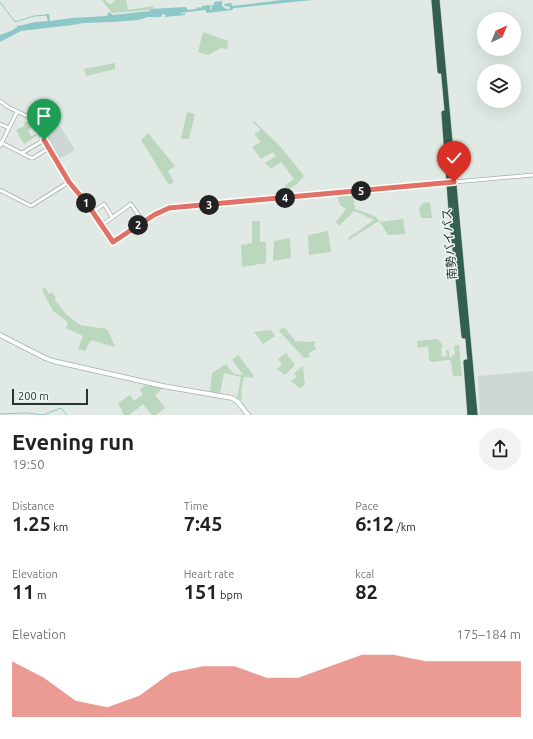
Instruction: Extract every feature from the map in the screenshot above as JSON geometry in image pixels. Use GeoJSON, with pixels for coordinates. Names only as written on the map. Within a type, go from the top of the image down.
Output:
{"type":"FeatureCollection","features":[{"type":"Feature","properties":{"kind":"highway","name":"南勢バイパス"},"geometry":{"type":"LineString","coordinates":[[434,0],[475,415]]}},
{"type":"Feature","properties":{"kind":"highway","name":"南勢バイパス"},"geometry":{"type":"LineString","coordinates":[[437,0],[470,415]]}},
{"type":"Feature","properties":{"kind":"street"},"geometry":{"type":"LineString","coordinates":[[0,101],[17,112],[31,118],[69,182],[102,224],[113,242],[154,215],[169,208],[533,175]]}},
{"type":"Feature","properties":{"kind":"street"},"geometry":{"type":"LineString","coordinates":[[17,112],[1,144],[33,158],[49,148]]}},
{"type":"Feature","properties":{"kind":"street"},"geometry":{"type":"LineString","coordinates":[[0,124],[9,128]]}},
{"type":"Feature","properties":{"kind":"street"},"geometry":{"type":"LineString","coordinates":[[22,153],[44,140]]}},
{"type":"Feature","properties":{"kind":"street"},"geometry":{"type":"LineString","coordinates":[[0,190],[31,206],[69,182]]}},
{"type":"Feature","properties":{"kind":"street"},"geometry":{"type":"LineString","coordinates":[[93,212],[104,204],[112,217]]}},
{"type":"Feature","properties":{"kind":"street"},"geometry":{"type":"LineString","coordinates":[[102,224],[131,204],[143,222]]}},
{"type":"Feature","properties":{"kind":"street"},"geometry":{"type":"LineString","coordinates":[[0,335],[53,361],[163,386],[232,398],[238,402],[248,415]]}},
{"type":"Feature","properties":{"kind":"shaded area"},"geometry":{"type":"Polygon","coordinates":[[[56,124],[60,126],[75,150],[57,160],[41,133],[56,124]]]}},
{"type":"Feature","properties":{"kind":"shaded area"},"geometry":{"type":"Polygon","coordinates":[[[533,371],[533,415],[480,415],[478,376],[533,371]]]}},
{"type":"Feature","properties":{"kind":"green space"},"geometry":{"type":"Polygon","coordinates":[[[102,0],[105,0],[111,4],[115,0],[126,0],[128,10],[153,6],[153,8],[149,10],[112,13],[102,0]]]}},
{"type":"Feature","properties":{"kind":"green space"},"geometry":{"type":"Polygon","coordinates":[[[203,32],[228,41],[227,49],[221,48],[208,55],[198,52],[203,32]]]}},
{"type":"Feature","properties":{"kind":"green space"},"geometry":{"type":"Polygon","coordinates":[[[115,63],[115,69],[86,76],[84,69],[115,63]]]}},
{"type":"Feature","properties":{"kind":"green space"},"geometry":{"type":"Polygon","coordinates":[[[187,112],[195,114],[189,139],[181,139],[187,112]]]}},
{"type":"Feature","properties":{"kind":"green space"},"geometry":{"type":"Polygon","coordinates":[[[29,121],[33,127],[28,130],[31,136],[36,134],[37,136],[24,144],[16,130],[24,126],[24,123],[29,121]]]}},
{"type":"Feature","properties":{"kind":"green space"},"geometry":{"type":"Polygon","coordinates":[[[254,121],[279,145],[304,176],[298,183],[288,190],[284,186],[294,179],[281,162],[271,169],[265,163],[276,156],[273,152],[261,159],[252,147],[261,142],[254,134],[261,130],[253,122],[254,121]]]}},
{"type":"Feature","properties":{"kind":"green space"},"geometry":{"type":"Polygon","coordinates":[[[148,133],[175,166],[168,171],[174,182],[169,185],[141,140],[148,133]]]}},
{"type":"Feature","properties":{"kind":"green space"},"geometry":{"type":"Polygon","coordinates":[[[353,193],[355,209],[375,216],[380,222],[377,222],[349,240],[348,238],[374,220],[354,211],[339,226],[336,222],[346,209],[340,205],[337,195],[353,193]]]}},
{"type":"Feature","properties":{"kind":"green space"},"geometry":{"type":"Polygon","coordinates":[[[430,202],[432,218],[421,218],[419,208],[423,203],[430,202]]]}},
{"type":"Feature","properties":{"kind":"green space"},"geometry":{"type":"Polygon","coordinates":[[[403,219],[405,234],[388,235],[380,222],[403,219]]]}},
{"type":"Feature","properties":{"kind":"green space"},"geometry":{"type":"Polygon","coordinates":[[[252,221],[260,221],[260,242],[266,242],[266,263],[242,267],[241,245],[252,243],[252,221]]]}},
{"type":"Feature","properties":{"kind":"green space"},"geometry":{"type":"Polygon","coordinates":[[[328,231],[331,252],[309,255],[308,235],[328,231]]]}},
{"type":"Feature","properties":{"kind":"green space"},"geometry":{"type":"Polygon","coordinates":[[[290,238],[291,258],[273,261],[274,241],[290,238]]]}},
{"type":"Feature","properties":{"kind":"green space"},"geometry":{"type":"Polygon","coordinates":[[[45,287],[49,294],[52,292],[56,298],[54,299],[66,314],[80,325],[107,329],[115,346],[114,347],[91,340],[85,351],[78,349],[83,336],[66,328],[68,322],[53,311],[42,290],[45,287]]]}},
{"type":"Feature","properties":{"kind":"green space"},"geometry":{"type":"Polygon","coordinates":[[[285,328],[295,341],[316,341],[314,345],[316,349],[309,353],[310,357],[304,358],[279,331],[280,329],[285,328]]]}},
{"type":"Feature","properties":{"kind":"green space"},"geometry":{"type":"Polygon","coordinates":[[[271,330],[275,336],[263,344],[254,332],[271,330]]]}},
{"type":"Feature","properties":{"kind":"green space"},"geometry":{"type":"Polygon","coordinates":[[[438,339],[443,346],[441,348],[442,357],[447,356],[446,351],[448,349],[450,358],[455,354],[454,346],[459,345],[462,376],[453,376],[451,361],[449,360],[431,362],[429,360],[428,346],[418,348],[417,341],[438,339]]]}},
{"type":"Feature","properties":{"kind":"green space"},"geometry":{"type":"Polygon","coordinates":[[[286,353],[295,365],[285,375],[277,369],[282,365],[278,359],[286,353]]]}},
{"type":"Feature","properties":{"kind":"green space"},"geometry":{"type":"Polygon","coordinates":[[[238,355],[254,376],[253,378],[244,377],[241,392],[242,400],[237,398],[241,377],[224,373],[220,394],[210,392],[212,373],[226,364],[234,374],[243,375],[232,360],[238,355]]]}},
{"type":"Feature","properties":{"kind":"green space"},"geometry":{"type":"Polygon","coordinates":[[[303,366],[305,385],[299,388],[291,381],[297,377],[294,373],[303,366]]]}},
{"type":"Feature","properties":{"kind":"green space"},"geometry":{"type":"Polygon","coordinates":[[[146,385],[163,388],[155,395],[165,408],[156,415],[152,415],[143,404],[129,415],[124,415],[118,403],[130,395],[134,401],[143,394],[140,389],[146,385]]]}},
{"type":"Feature","properties":{"kind":"water"},"geometry":{"type":"Polygon","coordinates":[[[281,0],[312,0],[234,8],[232,10],[207,13],[205,10],[180,13],[185,13],[185,15],[165,17],[166,15],[162,14],[161,17],[148,17],[138,20],[84,23],[21,31],[0,42],[0,35],[11,31],[17,27],[17,25],[19,26],[35,22],[48,21],[46,14],[49,14],[50,21],[107,16],[109,12],[113,15],[150,11],[150,9],[186,7],[188,10],[210,5],[211,10],[214,2],[222,1],[222,6],[226,9],[230,9],[230,7],[225,6],[224,4],[231,3],[233,6],[281,0]]]}},
{"type":"Feature","properties":{"kind":"waterway"},"geometry":{"type":"LineString","coordinates":[[0,2],[15,22],[34,16],[47,15]]}},
{"type":"Feature","properties":{"kind":"waterway"},"geometry":{"type":"LineString","coordinates":[[0,414],[27,413],[43,415],[61,408],[67,415]]}},
{"type":"Feature","properties":{"kind":"route"},"geometry":{"type":"LineString","coordinates":[[44,140],[69,182],[102,224],[113,242],[154,215],[169,208],[454,182]]}}]}
